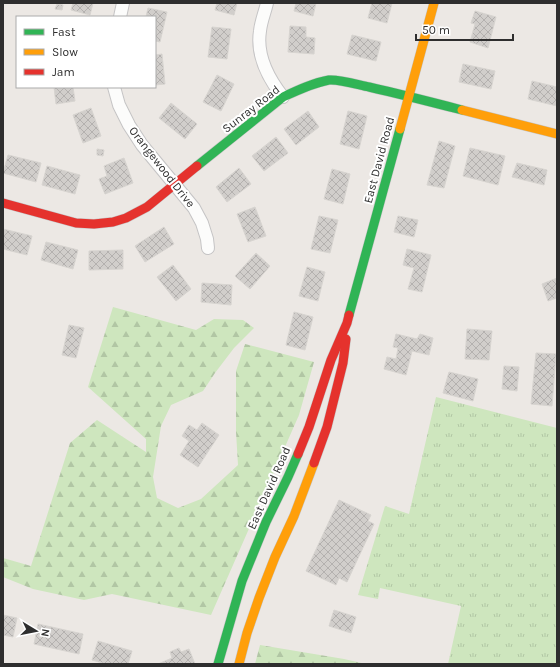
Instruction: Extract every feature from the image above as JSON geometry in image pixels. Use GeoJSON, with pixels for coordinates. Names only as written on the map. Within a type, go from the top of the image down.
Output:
{"type":"FeatureCollection","features":[{"type":"Feature","properties":{"kind":"street"},"geometry":{"type":"LineString","coordinates":[[120,16],[123,3]]}},
{"type":"Feature","properties":{"kind":"street"},"geometry":{"type":"LineString","coordinates":[[267,3],[260,31],[259,45],[261,59],[266,72],[283,97]]}},
{"type":"Feature","properties":{"kind":"street","name":"East David Road"},"geometry":{"type":"LineString","coordinates":[[218,664],[242,581],[266,522],[288,477],[309,427],[331,360],[347,323],[434,3]]}},
{"type":"Feature","properties":{"kind":"street","name":"Sunray Road"},"geometry":{"type":"LineString","coordinates":[[3,203],[76,223],[94,224],[113,222],[126,218],[147,207],[283,97],[299,88],[332,80],[409,96],[557,134]]}},
{"type":"Feature","properties":{"kind":"street","name":"Orangewood Drive"},"geometry":{"type":"LineString","coordinates":[[114,88],[119,105],[129,125],[142,145],[194,208],[202,222],[208,248]]}},
{"type":"Feature","properties":{"kind":"street","name":"East David Road"},"geometry":{"type":"LineString","coordinates":[[239,664],[247,632],[272,564],[294,516],[327,427],[343,363],[347,323]]}},
{"type":"Feature","properties":{"kind":"street"},"geometry":{"type":"LineString","coordinates":[[234,664],[242,651]]}},
{"type":"Feature","properties":{"kind":"green space"},"geometry":{"type":"Polygon","coordinates":[[[113,307],[196,330],[214,319],[243,320],[254,328],[234,348],[203,391],[171,405],[161,426],[153,477],[157,498],[178,508],[201,499],[238,465],[236,432],[236,371],[245,344],[314,362],[299,415],[211,615],[112,594],[84,600],[33,589],[3,577],[3,558],[31,566],[70,443],[97,420],[146,452],[146,439],[88,387],[113,307]]]}},
{"type":"Feature","properties":{"kind":"green space"},"geometry":{"type":"Polygon","coordinates":[[[436,397],[557,428],[557,664],[448,664],[461,606],[380,588],[378,599],[358,595],[385,506],[409,514],[436,397]]]}},
{"type":"Feature","properties":{"kind":"green space"},"geometry":{"type":"Polygon","coordinates":[[[260,645],[344,659],[366,664],[255,664],[260,645]]]}},
{"type":"Feature","properties":{"kind":"building"},"geometry":{"type":"Polygon","coordinates":[[[73,3],[93,3],[90,15],[71,10],[73,3]]]}},
{"type":"Feature","properties":{"kind":"building"},"geometry":{"type":"Polygon","coordinates":[[[217,3],[237,3],[234,15],[215,10],[217,3]]]}},
{"type":"Feature","properties":{"kind":"building"},"geometry":{"type":"Polygon","coordinates":[[[296,3],[316,3],[313,16],[294,11],[296,3]]]}},
{"type":"Feature","properties":{"kind":"building"},"geometry":{"type":"Polygon","coordinates":[[[372,3],[392,3],[387,23],[368,18],[372,3]]]}},
{"type":"Feature","properties":{"kind":"building"},"geometry":{"type":"Polygon","coordinates":[[[57,4],[63,5],[62,10],[55,9],[57,4]]]}},
{"type":"Feature","properties":{"kind":"building"},"geometry":{"type":"Polygon","coordinates":[[[148,8],[167,12],[160,42],[156,41],[156,16],[146,16],[148,8]]]}},
{"type":"Feature","properties":{"kind":"building"},"geometry":{"type":"Polygon","coordinates":[[[475,11],[496,17],[488,48],[470,42],[475,24],[471,23],[475,11]]]}},
{"type":"Feature","properties":{"kind":"building"},"geometry":{"type":"Polygon","coordinates":[[[290,26],[306,27],[306,37],[315,38],[314,54],[288,52],[290,26]]]}},
{"type":"Feature","properties":{"kind":"building"},"geometry":{"type":"Polygon","coordinates":[[[212,27],[231,29],[227,59],[208,57],[212,27]]]}},
{"type":"Feature","properties":{"kind":"building"},"geometry":{"type":"Polygon","coordinates":[[[352,35],[381,42],[376,61],[347,54],[352,35]]]}},
{"type":"Feature","properties":{"kind":"building"},"geometry":{"type":"Polygon","coordinates":[[[162,54],[165,84],[156,85],[156,55],[162,54]]]}},
{"type":"Feature","properties":{"kind":"building"},"geometry":{"type":"Polygon","coordinates":[[[463,64],[495,71],[491,89],[459,82],[463,64]]]}},
{"type":"Feature","properties":{"kind":"building"},"geometry":{"type":"Polygon","coordinates":[[[217,75],[234,84],[221,111],[203,102],[217,75]]]}},
{"type":"Feature","properties":{"kind":"building"},"geometry":{"type":"Polygon","coordinates":[[[532,81],[557,87],[557,106],[528,99],[532,81]]]}},
{"type":"Feature","properties":{"kind":"building"},"geometry":{"type":"Polygon","coordinates":[[[54,88],[73,88],[75,101],[56,104],[54,88]]]}},
{"type":"Feature","properties":{"kind":"building"},"geometry":{"type":"Polygon","coordinates":[[[171,103],[197,124],[185,139],[159,118],[171,103]]]}},
{"type":"Feature","properties":{"kind":"building"},"geometry":{"type":"Polygon","coordinates":[[[91,108],[101,136],[83,143],[73,115],[91,108]]]}},
{"type":"Feature","properties":{"kind":"building"},"geometry":{"type":"Polygon","coordinates":[[[308,111],[319,127],[296,145],[284,129],[308,111]]]}},
{"type":"Feature","properties":{"kind":"building"},"geometry":{"type":"Polygon","coordinates":[[[348,111],[367,116],[359,149],[340,144],[348,111]]]}},
{"type":"Feature","properties":{"kind":"building"},"geometry":{"type":"Polygon","coordinates":[[[276,137],[288,153],[264,171],[252,156],[276,137]]]}},
{"type":"Feature","properties":{"kind":"building"},"geometry":{"type":"Polygon","coordinates":[[[439,141],[455,146],[444,188],[427,185],[439,141]]]}},
{"type":"Feature","properties":{"kind":"building"},"geometry":{"type":"Polygon","coordinates":[[[470,148],[505,156],[498,185],[463,176],[470,148]]]}},
{"type":"Feature","properties":{"kind":"building"},"geometry":{"type":"Polygon","coordinates":[[[97,149],[104,150],[103,156],[97,155],[97,149]]]}},
{"type":"Feature","properties":{"kind":"building"},"geometry":{"type":"Polygon","coordinates":[[[8,155],[41,163],[36,182],[3,173],[8,155]]]}},
{"type":"Feature","properties":{"kind":"building"},"geometry":{"type":"Polygon","coordinates":[[[124,158],[133,183],[105,194],[99,179],[107,176],[104,166],[124,158]]]}},
{"type":"Feature","properties":{"kind":"building"},"geometry":{"type":"Polygon","coordinates":[[[517,163],[547,170],[544,185],[512,177],[517,163]]]}},
{"type":"Feature","properties":{"kind":"building"},"geometry":{"type":"Polygon","coordinates":[[[47,166],[80,175],[75,194],[42,185],[47,166]]]}},
{"type":"Feature","properties":{"kind":"building"},"geometry":{"type":"Polygon","coordinates":[[[239,168],[251,184],[227,202],[216,187],[239,168]]]}},
{"type":"Feature","properties":{"kind":"building"},"geometry":{"type":"Polygon","coordinates":[[[332,169],[350,174],[343,204],[324,199],[332,169]]]}},
{"type":"Feature","properties":{"kind":"building"},"geometry":{"type":"Polygon","coordinates":[[[255,207],[266,236],[248,242],[237,214],[255,207]]]}},
{"type":"Feature","properties":{"kind":"building"},"geometry":{"type":"Polygon","coordinates":[[[319,216],[338,220],[330,253],[311,249],[319,216]]]}},
{"type":"Feature","properties":{"kind":"building"},"geometry":{"type":"Polygon","coordinates":[[[398,216],[418,220],[414,237],[394,232],[398,216]]]}},
{"type":"Feature","properties":{"kind":"building"},"geometry":{"type":"Polygon","coordinates":[[[164,227],[174,244],[145,262],[135,246],[164,227]]]}},
{"type":"Feature","properties":{"kind":"building"},"geometry":{"type":"Polygon","coordinates":[[[3,229],[32,236],[27,255],[3,249],[3,229]]]}},
{"type":"Feature","properties":{"kind":"building"},"geometry":{"type":"Polygon","coordinates":[[[46,242],[78,250],[73,269],[41,260],[46,242]]]}},
{"type":"Feature","properties":{"kind":"building"},"geometry":{"type":"Polygon","coordinates":[[[407,249],[431,255],[422,292],[408,289],[414,268],[403,265],[407,249]]]}},
{"type":"Feature","properties":{"kind":"building"},"geometry":{"type":"Polygon","coordinates":[[[123,250],[123,269],[89,270],[89,251],[123,250]]]}},
{"type":"Feature","properties":{"kind":"building"},"geometry":{"type":"Polygon","coordinates":[[[256,253],[270,266],[250,289],[235,276],[256,253]]]}},
{"type":"Feature","properties":{"kind":"building"},"geometry":{"type":"Polygon","coordinates":[[[173,265],[191,289],[176,301],[157,277],[173,265]]]}},
{"type":"Feature","properties":{"kind":"building"},"geometry":{"type":"Polygon","coordinates":[[[307,267],[325,272],[318,301],[299,296],[307,267]]]}},
{"type":"Feature","properties":{"kind":"building"},"geometry":{"type":"Polygon","coordinates":[[[557,278],[557,298],[548,301],[542,284],[557,278]]]}},
{"type":"Feature","properties":{"kind":"building"},"geometry":{"type":"Polygon","coordinates":[[[202,283],[232,285],[231,305],[201,302],[202,283]]]}},
{"type":"Feature","properties":{"kind":"building"},"geometry":{"type":"Polygon","coordinates":[[[294,312],[313,317],[305,350],[286,345],[294,312]]]}},
{"type":"Feature","properties":{"kind":"building"},"geometry":{"type":"Polygon","coordinates":[[[69,325],[84,328],[76,358],[62,355],[69,325]]]}},
{"type":"Feature","properties":{"kind":"building"},"geometry":{"type":"Polygon","coordinates":[[[467,329],[492,331],[489,360],[465,359],[467,329]]]}},
{"type":"Feature","properties":{"kind":"building"},"geometry":{"type":"Polygon","coordinates":[[[396,334],[417,339],[420,334],[433,338],[429,355],[412,351],[406,375],[384,369],[387,357],[396,359],[398,348],[393,347],[396,334]]]}},
{"type":"Feature","properties":{"kind":"building"},"geometry":{"type":"Polygon","coordinates":[[[536,353],[556,354],[552,406],[531,404],[536,353]]]}},
{"type":"Feature","properties":{"kind":"building"},"geometry":{"type":"Polygon","coordinates":[[[504,366],[519,367],[517,391],[502,389],[504,366]]]}},
{"type":"Feature","properties":{"kind":"building"},"geometry":{"type":"Polygon","coordinates":[[[449,372],[478,379],[473,401],[443,393],[449,372]]]}},
{"type":"Feature","properties":{"kind":"building"},"geometry":{"type":"Polygon","coordinates":[[[202,423],[219,435],[198,467],[180,455],[189,441],[182,436],[189,425],[197,430],[202,423]]]}},
{"type":"Feature","properties":{"kind":"building"},"geometry":{"type":"Polygon","coordinates":[[[339,500],[371,515],[368,521],[374,524],[347,582],[339,578],[336,585],[306,571],[339,500]]]}},
{"type":"Feature","properties":{"kind":"building"},"geometry":{"type":"Polygon","coordinates":[[[334,610],[356,617],[351,633],[329,626],[334,610]]]}},
{"type":"Feature","properties":{"kind":"building"},"geometry":{"type":"Polygon","coordinates":[[[3,615],[17,618],[13,637],[3,635],[3,615]]]}},
{"type":"Feature","properties":{"kind":"building"},"geometry":{"type":"Polygon","coordinates":[[[38,624],[83,634],[79,654],[34,644],[38,624]]]}},
{"type":"Feature","properties":{"kind":"building"},"geometry":{"type":"Polygon","coordinates":[[[98,641],[132,651],[128,664],[106,664],[92,660],[98,641]]]}},
{"type":"Feature","properties":{"kind":"building"},"geometry":{"type":"Polygon","coordinates":[[[179,648],[181,652],[189,649],[195,664],[158,664],[172,658],[170,652],[179,648]]]}},
{"type":"Feature","properties":{"kind":"traffic: fast"},"geometry":{"type":"LineString","coordinates":[[197,166],[283,97],[323,81],[338,80],[349,82],[462,110]]}},
{"type":"Feature","properties":{"kind":"traffic: fast"},"geometry":{"type":"LineString","coordinates":[[349,315],[400,129]]}},
{"type":"Feature","properties":{"kind":"traffic: fast"},"geometry":{"type":"LineString","coordinates":[[218,664],[242,581],[266,522],[298,454]]}},
{"type":"Feature","properties":{"kind":"traffic: slow"},"geometry":{"type":"LineString","coordinates":[[400,129],[434,3]]}},
{"type":"Feature","properties":{"kind":"traffic: slow"},"geometry":{"type":"LineString","coordinates":[[462,110],[557,134]]}},
{"type":"Feature","properties":{"kind":"traffic: slow"},"geometry":{"type":"LineString","coordinates":[[239,664],[247,633],[259,598],[275,557],[294,516],[314,463]]}},
{"type":"Feature","properties":{"kind":"traffic: jam"},"geometry":{"type":"LineString","coordinates":[[3,203],[76,223],[94,224],[113,222],[126,218],[147,207],[197,166]]}},
{"type":"Feature","properties":{"kind":"traffic: jam"},"geometry":{"type":"LineString","coordinates":[[298,454],[309,427],[331,360],[349,315]]}},
{"type":"Feature","properties":{"kind":"traffic: jam"},"geometry":{"type":"LineString","coordinates":[[314,463],[327,427],[343,363],[346,339]]}}]}
